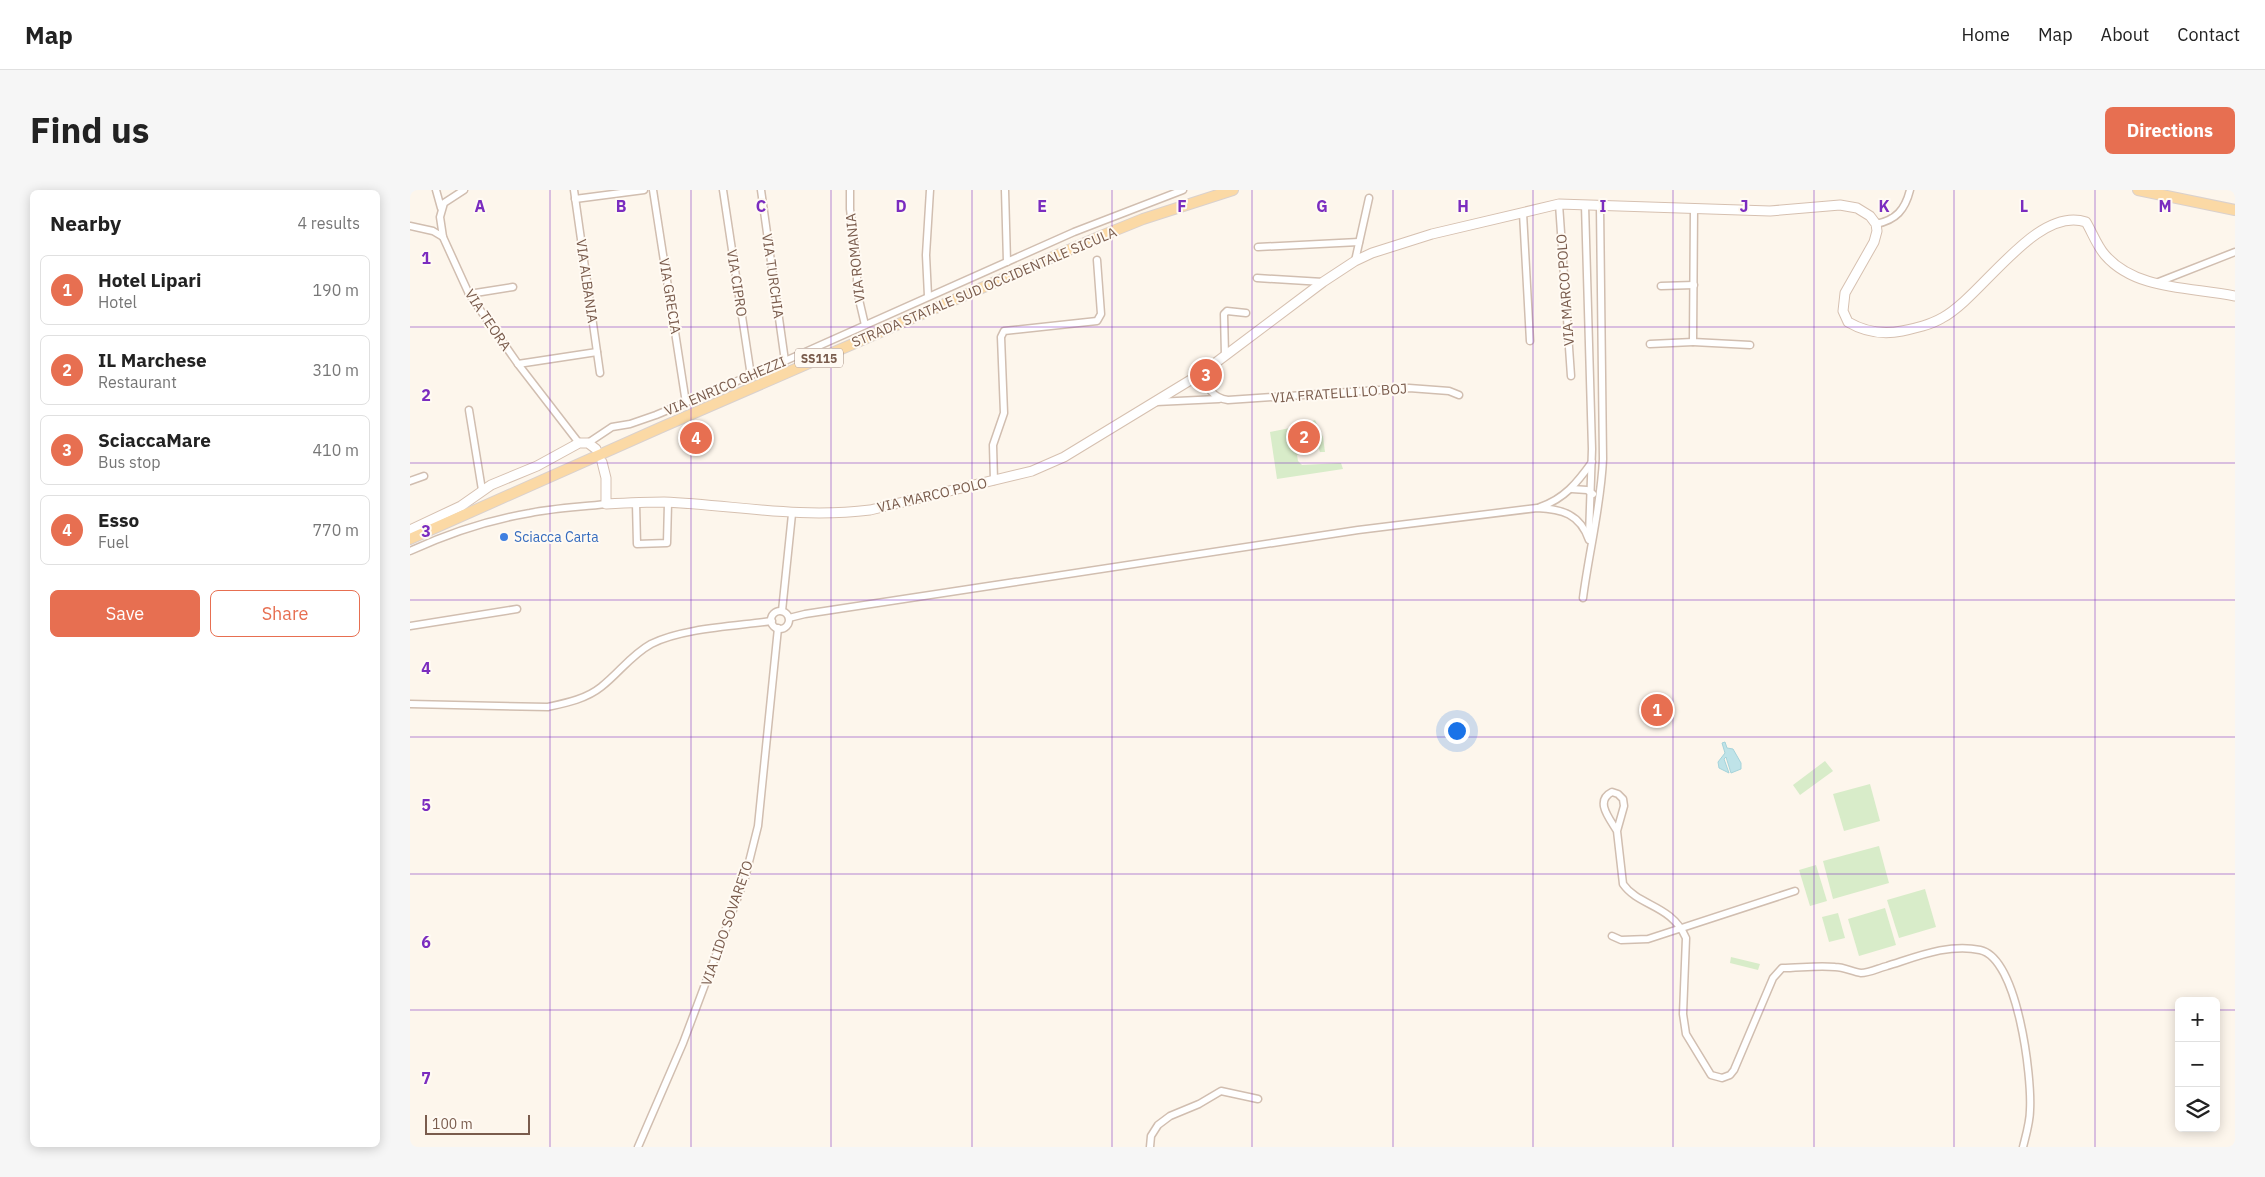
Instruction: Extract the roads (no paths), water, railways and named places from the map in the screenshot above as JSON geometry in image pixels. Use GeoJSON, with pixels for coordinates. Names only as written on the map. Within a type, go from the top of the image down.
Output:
{"type":"FeatureCollection","features":[{"type":"Feature","properties":{"kind":"main road","name":"STRADA STATALE SUD OCCIDENTALE SICULA"},"geometry":{"type":"LineString","coordinates":[[410,539],[1101,236],[1143,219],[1233,190]]}},
{"type":"Feature","properties":{"kind":"main road"},"geometry":{"type":"LineString","coordinates":[[2138,190],[2235,210]]}},
{"type":"Feature","properties":{"kind":"street","name":"VIA TEORA"},"geometry":{"type":"LineString","coordinates":[[436,190],[441,208],[440,225],[443,237],[469,294],[518,364],[583,443]]}},
{"type":"Feature","properties":{"kind":"street"},"geometry":{"type":"LineString","coordinates":[[441,208],[444,203],[464,190]]}},
{"type":"Feature","properties":{"kind":"street","name":"VIA ALBANIA"},"geometry":{"type":"LineString","coordinates":[[574,190],[600,372]]}},
{"type":"Feature","properties":{"kind":"street"},"geometry":{"type":"LineString","coordinates":[[575,199],[644,190]]}},
{"type":"Feature","properties":{"kind":"street","name":"VIA GRECIA"},"geometry":{"type":"LineString","coordinates":[[653,190],[686,403]]}},
{"type":"Feature","properties":{"kind":"street","name":"VIA CIPRO"},"geometry":{"type":"LineString","coordinates":[[723,190],[751,376]]}},
{"type":"Feature","properties":{"kind":"street","name":"VIA TURCHIA"},"geometry":{"type":"LineString","coordinates":[[761,190],[785,361]]}},
{"type":"Feature","properties":{"kind":"street","name":"VIA ROMANIA"},"geometry":{"type":"LineString","coordinates":[[850,190],[850,209],[858,266],[858,291],[865,325]]}},
{"type":"Feature","properties":{"kind":"street"},"geometry":{"type":"LineString","coordinates":[[928,296],[926,255],[930,190]]}},
{"type":"Feature","properties":{"kind":"street"},"geometry":{"type":"LineString","coordinates":[[1006,190],[1007,262]]}},
{"type":"Feature","properties":{"kind":"street","name":"VIA ENRICO GHEZZI"},"geometry":{"type":"LineString","coordinates":[[410,530],[461,506],[482,490],[537,466],[612,426],[630,424],[686,403],[1098,222],[1183,190]]}},
{"type":"Feature","properties":{"kind":"street"},"geometry":{"type":"LineString","coordinates":[[1910,190],[1904,207],[1899,214],[1892,220],[1876,224],[1877,231],[1874,242],[1845,293],[1843,311],[1848,322],[1870,332],[1918,328],[1943,318],[1968,297],[2011,253],[2052,225],[2067,220],[2079,219],[2086,222],[2105,255],[2118,267],[2136,277],[2156,283],[2235,296]]}},
{"type":"Feature","properties":{"kind":"street"},"geometry":{"type":"LineString","coordinates":[[1355,261],[1369,198]]}},
{"type":"Feature","properties":{"kind":"street","name":"VIA MARCO POLO"},"geometry":{"type":"LineString","coordinates":[[410,551],[449,533],[532,512],[606,504],[668,503],[792,514],[843,513],[870,510],[994,481],[1047,465],[1202,373],[1323,282],[1355,261],[1391,246],[1416,239],[1559,204],[1770,210],[1849,206],[1870,216],[1876,224]]}},
{"type":"Feature","properties":{"kind":"street","name":"VIA MARCO POLO"},"geometry":{"type":"LineString","coordinates":[[1559,204],[1571,376]]}},
{"type":"Feature","properties":{"kind":"street"},"geometry":{"type":"LineString","coordinates":[[1585,205],[1592,449],[1588,556]]}},
{"type":"Feature","properties":{"kind":"street"},"geometry":{"type":"LineString","coordinates":[[1583,598],[1588,556],[1599,503],[1604,447],[1600,206]]}},
{"type":"Feature","properties":{"kind":"street"},"geometry":{"type":"LineString","coordinates":[[1693,342],[1694,209]]}},
{"type":"Feature","properties":{"kind":"street"},"geometry":{"type":"LineString","coordinates":[[1523,213],[1530,341]]}},
{"type":"Feature","properties":{"kind":"street"},"geometry":{"type":"LineString","coordinates":[[410,224],[433,231],[443,237]]}},
{"type":"Feature","properties":{"kind":"street"},"geometry":{"type":"LineString","coordinates":[[1258,247],[1359,242]]}},
{"type":"Feature","properties":{"kind":"street"},"geometry":{"type":"LineString","coordinates":[[2156,283],[2235,252]]}},
{"type":"Feature","properties":{"kind":"street"},"geometry":{"type":"LineString","coordinates":[[994,481],[993,444],[1004,413],[1001,337],[1004,331],[1097,321],[1101,314],[1097,260]]}},
{"type":"Feature","properties":{"kind":"street"},"geometry":{"type":"LineString","coordinates":[[1257,278],[1323,282]]}},
{"type":"Feature","properties":{"kind":"street"},"geometry":{"type":"LineString","coordinates":[[1661,286],[1694,285]]}},
{"type":"Feature","properties":{"kind":"street"},"geometry":{"type":"LineString","coordinates":[[469,294],[513,287]]}},
{"type":"Feature","properties":{"kind":"street"},"geometry":{"type":"LineString","coordinates":[[1225,355],[1224,314],[1227,312],[1246,313]]}},
{"type":"Feature","properties":{"kind":"street"},"geometry":{"type":"LineString","coordinates":[[1650,344],[1693,342],[1750,345]]}},
{"type":"Feature","properties":{"kind":"street"},"geometry":{"type":"LineString","coordinates":[[518,364],[597,352]]}},
{"type":"Feature","properties":{"kind":"street"},"geometry":{"type":"LineString","coordinates":[[1202,373],[1211,392],[1219,399]]}},
{"type":"Feature","properties":{"kind":"street","name":"VIA FRATELLI LO BOJ"},"geometry":{"type":"LineString","coordinates":[[1156,402],[1219,399],[1242,400],[1409,388],[1449,391],[1459,395]]}},
{"type":"Feature","properties":{"kind":"street"},"geometry":{"type":"LineString","coordinates":[[469,410],[482,490]]}},
{"type":"Feature","properties":{"kind":"street"},"geometry":{"type":"LineString","coordinates":[[583,443],[596,449]]}},
{"type":"Feature","properties":{"kind":"street"},"geometry":{"type":"LineString","coordinates":[[602,462],[606,478],[606,504]]}},
{"type":"Feature","properties":{"kind":"street"},"geometry":{"type":"LineString","coordinates":[[1537,508],[1556,500],[1572,489],[1592,462]]}},
{"type":"Feature","properties":{"kind":"street"},"geometry":{"type":"LineString","coordinates":[[410,481],[424,476]]}},
{"type":"Feature","properties":{"kind":"street"},"geometry":{"type":"LineString","coordinates":[[1572,489],[1591,492],[1599,503]]}},
{"type":"Feature","properties":{"kind":"street"},"geometry":{"type":"LineString","coordinates":[[636,503],[637,544],[667,543],[668,503]]}},
{"type":"Feature","properties":{"kind":"street"},"geometry":{"type":"LineString","coordinates":[[789,618],[1348,531],[1537,508],[1556,509],[1574,516],[1590,513],[1599,503]]}},
{"type":"Feature","properties":{"kind":"street"},"geometry":{"type":"LineString","coordinates":[[782,611],[792,514]]}},
{"type":"Feature","properties":{"kind":"street"},"geometry":{"type":"LineString","coordinates":[[1574,516],[1586,533],[1588,540]]}},
{"type":"Feature","properties":{"kind":"street"},"geometry":{"type":"LineString","coordinates":[[410,626],[516,609]]}},
{"type":"Feature","properties":{"kind":"street"},"geometry":{"type":"LineString","coordinates":[[782,611],[789,618]]}},
{"type":"Feature","properties":{"kind":"street"},"geometry":{"type":"LineString","coordinates":[[772,621],[774,614],[782,611]]}},
{"type":"Feature","properties":{"kind":"street"},"geometry":{"type":"LineString","coordinates":[[772,621],[778,628],[786,626],[789,618]]}},
{"type":"Feature","properties":{"kind":"street"},"geometry":{"type":"LineString","coordinates":[[410,704],[548,707],[582,698],[601,688],[638,652],[653,643],[675,636],[772,621]]}},
{"type":"Feature","properties":{"kind":"street","name":"VIA LIDO SOVARETO"},"geometry":{"type":"LineString","coordinates":[[638,1147],[683,1043],[745,878],[758,826],[778,628]]}},
{"type":"Feature","properties":{"kind":"street"},"geometry":{"type":"LineString","coordinates":[[1617,831],[1604,809],[1603,801],[1612,792],[1618,794],[1623,799],[1622,815],[1617,831],[1623,884],[1634,895],[1673,919],[1682,928],[1686,938],[1683,1014],[1686,1034],[1711,1075],[1722,1078],[1730,1075],[1734,1070],[1773,978],[1782,968],[1835,967],[1862,973],[1941,950],[1969,948],[1987,952],[1995,960],[2005,976],[2016,1000],[2021,1019],[2030,1111],[2023,1147]]}},
{"type":"Feature","properties":{"kind":"street"},"geometry":{"type":"LineString","coordinates":[[1612,936],[1622,940],[1648,939],[1795,892]]}},
{"type":"Feature","properties":{"kind":"street"},"geometry":{"type":"LineString","coordinates":[[1150,1147],[1151,1136],[1158,1125],[1170,1116],[1199,1104],[1220,1091],[1258,1100]]}},
{"type":"Feature","properties":{"kind":"water"},"geometry":{"type":"Polygon","coordinates":[[[1725,742],[1727,748],[1733,749],[1741,763],[1741,769],[1731,773],[1726,757],[1724,759],[1729,773],[1719,768],[1718,762],[1725,753],[1722,743],[1725,742]]]}},
{"type":"Feature","properties":{"kind":"place","name":"SciaccaMare"},"geometry":{"type":"Point","coordinates":[1206,375]}},
{"type":"Feature","properties":{"kind":"place","name":"IL Marchese"},"geometry":{"type":"Point","coordinates":[1304,437]}},
{"type":"Feature","properties":{"kind":"place","name":"Esso"},"geometry":{"type":"Point","coordinates":[696,438]}},
{"type":"Feature","properties":{"kind":"place","name":"Sciacca Carta"},"geometry":{"type":"Point","coordinates":[504,537]}},
{"type":"Feature","properties":{"kind":"place","name":"Hotel Lipari"},"geometry":{"type":"Point","coordinates":[1657,710]}}]}
